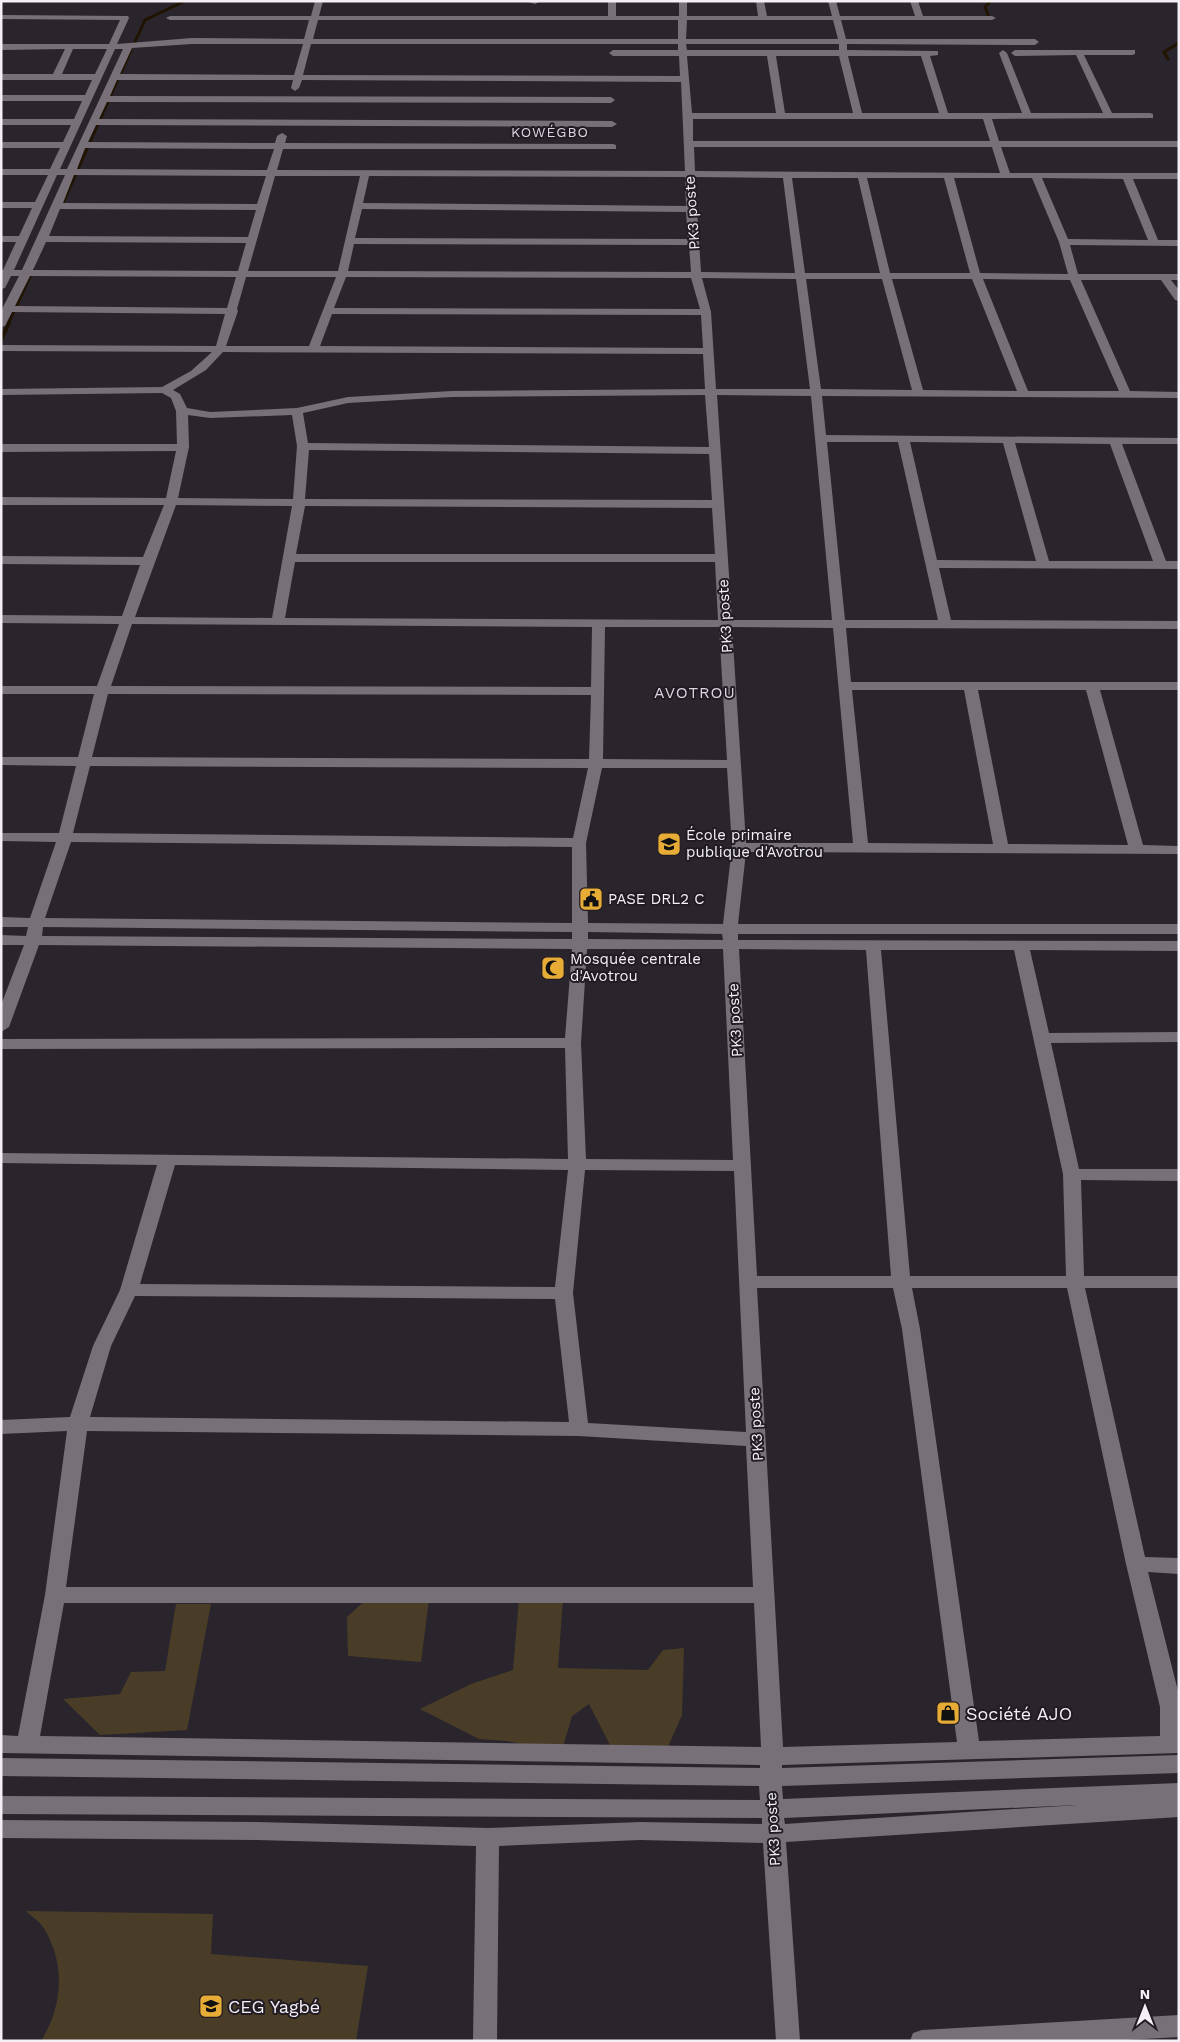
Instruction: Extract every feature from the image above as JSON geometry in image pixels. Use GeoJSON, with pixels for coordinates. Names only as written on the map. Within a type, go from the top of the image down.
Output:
{"type":"FeatureCollection","features":[{"type":"Feature","properties":{"kind":"street"},"geometry":{"type":"LineString","coordinates":[[164,390],[201,369],[213,359],[220,349],[243,275],[319,1]]}},
{"type":"Feature","properties":{"kind":"street"},"geometry":{"type":"LineString","coordinates":[[529,1],[535,2]]}},
{"type":"Feature","properties":{"kind":"street"},"geometry":{"type":"LineString","coordinates":[[612,1],[612,18]]}},
{"type":"Feature","properties":{"kind":"street","name":"PK3 poste"},"geometry":{"type":"LineString","coordinates":[[683,1],[681,18],[682,48],[686,79],[691,210],[696,276],[706,312],[709,351],[739,847],[730,938],[764,1594],[774,1834],[788,2041]]}},
{"type":"Feature","properties":{"kind":"street"},"geometry":{"type":"LineString","coordinates":[[760,1],[763,19]]}},
{"type":"Feature","properties":{"kind":"street"},"geometry":{"type":"LineString","coordinates":[[832,1],[843,42],[843,54],[858,115]]}},
{"type":"Feature","properties":{"kind":"street"},"geometry":{"type":"LineString","coordinates":[[914,1],[920,18]]}},
{"type":"Feature","properties":{"kind":"street"},"geometry":{"type":"LineString","coordinates":[[1,17],[125,18],[86,98],[24,236],[4,273],[1,286]]}},
{"type":"Feature","properties":{"kind":"street"},"geometry":{"type":"LineString","coordinates":[[170,18],[992,18]]}},
{"type":"Feature","properties":{"kind":"street"},"geometry":{"type":"LineString","coordinates":[[1,47],[112,47],[192,41],[308,41],[682,48],[771,53],[945,53]]}},
{"type":"Feature","properties":{"kind":"street"},"geometry":{"type":"LineString","coordinates":[[613,53],[682,48],[843,42],[1035,42]]}},
{"type":"Feature","properties":{"kind":"street"},"geometry":{"type":"LineString","coordinates":[[1,324],[43,237],[82,145],[129,46]]}},
{"type":"Feature","properties":{"kind":"street"},"geometry":{"type":"LineString","coordinates":[[56,77],[70,47]]}},
{"type":"Feature","properties":{"kind":"street"},"geometry":{"type":"LineString","coordinates":[[1027,115],[998,53],[1132,52]]}},
{"type":"Feature","properties":{"kind":"street"},"geometry":{"type":"LineString","coordinates":[[771,53],[781,115]]}},
{"type":"Feature","properties":{"kind":"street"},"geometry":{"type":"LineString","coordinates":[[925,53],[944,115]]}},
{"type":"Feature","properties":{"kind":"street"},"geometry":{"type":"LineString","coordinates":[[1079,53],[1110,116]]}},
{"type":"Feature","properties":{"kind":"street"},"geometry":{"type":"LineString","coordinates":[[1,77],[96,77]]}},
{"type":"Feature","properties":{"kind":"street"},"geometry":{"type":"LineString","coordinates":[[114,77],[298,78],[612,124],[690,174],[1177,177]]}},
{"type":"Feature","properties":{"kind":"street"},"geometry":{"type":"LineString","coordinates":[[1,172],[365,173],[612,124],[686,79]]}},
{"type":"Feature","properties":{"kind":"street"},"geometry":{"type":"LineString","coordinates":[[1,98],[86,98]]}},
{"type":"Feature","properties":{"kind":"street"},"geometry":{"type":"LineString","coordinates":[[104,99],[289,111],[612,124]]}},
{"type":"Feature","properties":{"kind":"street"},"geometry":{"type":"LineString","coordinates":[[94,122],[289,111],[612,124]]}},
{"type":"Feature","properties":{"kind":"street"},"geometry":{"type":"LineString","coordinates":[[986,115],[1006,175]]}},
{"type":"Feature","properties":{"kind":"street"},"geometry":{"type":"LineString","coordinates":[[688,116],[1150,116]]}},
{"type":"Feature","properties":{"kind":"street"},"geometry":{"type":"LineString","coordinates":[[1,122],[76,122]]}},
{"type":"Feature","properties":{"kind":"street"},"geometry":{"type":"LineString","coordinates":[[82,145],[279,146],[612,124]]}},
{"type":"Feature","properties":{"kind":"street"},"geometry":{"type":"LineString","coordinates":[[688,144],[1179,144]]}},
{"type":"Feature","properties":{"kind":"street"},"geometry":{"type":"LineString","coordinates":[[1,145],[65,145]]}},
{"type":"Feature","properties":{"kind":"street"},"geometry":{"type":"LineString","coordinates":[[313,349],[342,275],[365,173]]}},
{"type":"Feature","properties":{"kind":"street"},"geometry":{"type":"LineString","coordinates":[[787,174],[816,392],[819,438],[861,848]]}},
{"type":"Feature","properties":{"kind":"street"},"geometry":{"type":"LineString","coordinates":[[862,175],[886,276],[918,393]]}},
{"type":"Feature","properties":{"kind":"street"},"geometry":{"type":"LineString","coordinates":[[948,175],[976,276],[1024,394]]}},
{"type":"Feature","properties":{"kind":"street"},"geometry":{"type":"LineString","coordinates":[[1036,176],[1064,242],[1074,276],[1126,395]]}},
{"type":"Feature","properties":{"kind":"street"},"geometry":{"type":"LineString","coordinates":[[1126,176],[1154,243]]}},
{"type":"Feature","properties":{"kind":"street"},"geometry":{"type":"LineString","coordinates":[[1,206],[38,206]]}},
{"type":"Feature","properties":{"kind":"street"},"geometry":{"type":"LineString","coordinates":[[55,206],[262,207]]}},
{"type":"Feature","properties":{"kind":"street"},"geometry":{"type":"LineString","coordinates":[[357,206],[691,210]]}},
{"type":"Feature","properties":{"kind":"street"},"geometry":{"type":"LineString","coordinates":[[1,239],[24,236],[252,240]]}},
{"type":"Feature","properties":{"kind":"street"},"geometry":{"type":"LineString","coordinates":[[350,241],[694,242]]}},
{"type":"Feature","properties":{"kind":"street"},"geometry":{"type":"LineString","coordinates":[[1064,242],[1179,243]]}},
{"type":"Feature","properties":{"kind":"street"},"geometry":{"type":"LineString","coordinates":[[4,273],[1179,277]]}},
{"type":"Feature","properties":{"kind":"street"},"geometry":{"type":"LineString","coordinates":[[1164,277],[1179,298]]}},
{"type":"Feature","properties":{"kind":"street"},"geometry":{"type":"LineString","coordinates":[[7,310],[232,311]]}},
{"type":"Feature","properties":{"kind":"street"},"geometry":{"type":"LineString","coordinates":[[328,311],[706,312]]}},
{"type":"Feature","properties":{"kind":"street"},"geometry":{"type":"LineString","coordinates":[[1,348],[709,351]]}},
{"type":"Feature","properties":{"kind":"street"},"geometry":{"type":"LineString","coordinates":[[1,392],[164,390],[176,396],[182,411],[183,447],[171,503],[148,561],[102,691],[65,837],[36,922],[33,940],[1,1027]]}},
{"type":"Feature","properties":{"kind":"street"},"geometry":{"type":"LineString","coordinates":[[182,411],[210,415],[297,411],[348,400],[452,394],[816,392],[1179,395]]}},
{"type":"Feature","properties":{"kind":"street"},"geometry":{"type":"LineString","coordinates":[[278,622],[299,502],[303,446],[297,411]]}},
{"type":"Feature","properties":{"kind":"street"},"geometry":{"type":"LineString","coordinates":[[819,438],[1179,441]]}},
{"type":"Feature","properties":{"kind":"street"},"geometry":{"type":"LineString","coordinates":[[904,438],[944,624]]}},
{"type":"Feature","properties":{"kind":"street"},"geometry":{"type":"LineString","coordinates":[[1008,440],[1044,565]]}},
{"type":"Feature","properties":{"kind":"street"},"geometry":{"type":"LineString","coordinates":[[1115,441],[1161,565]]}},
{"type":"Feature","properties":{"kind":"street"},"geometry":{"type":"LineString","coordinates":[[303,446],[715,451]]}},
{"type":"Feature","properties":{"kind":"street"},"geometry":{"type":"LineString","coordinates":[[1,448],[183,447]]}},
{"type":"Feature","properties":{"kind":"street"},"geometry":{"type":"LineString","coordinates":[[1,501],[718,504]]}},
{"type":"Feature","properties":{"kind":"street"},"geometry":{"type":"LineString","coordinates":[[289,558],[721,558]]}},
{"type":"Feature","properties":{"kind":"street"},"geometry":{"type":"LineString","coordinates":[[1,560],[148,561]]}},
{"type":"Feature","properties":{"kind":"street"},"geometry":{"type":"LineString","coordinates":[[931,564],[1179,565]]}},
{"type":"Feature","properties":{"kind":"street"},"geometry":{"type":"LineString","coordinates":[[1,618],[278,622],[1179,625]]}},
{"type":"Feature","properties":{"kind":"street"},"geometry":{"type":"LineString","coordinates":[[579,1429],[564,1293],[577,1162],[573,1043],[580,935],[579,843],[596,764],[598,623]]}},
{"type":"Feature","properties":{"kind":"street"},"geometry":{"type":"LineString","coordinates":[[844,686],[1179,686]]}},
{"type":"Feature","properties":{"kind":"street"},"geometry":{"type":"LineString","coordinates":[[970,686],[1001,848]]}},
{"type":"Feature","properties":{"kind":"street"},"geometry":{"type":"LineString","coordinates":[[1092,686],[1136,850]]}},
{"type":"Feature","properties":{"kind":"street"},"geometry":{"type":"LineString","coordinates":[[1,690],[598,691]]}},
{"type":"Feature","properties":{"kind":"street"},"geometry":{"type":"LineString","coordinates":[[1,761],[734,764]]}},
{"type":"Feature","properties":{"kind":"street"},"geometry":{"type":"LineString","coordinates":[[1,837],[579,843]]}},
{"type":"Feature","properties":{"kind":"street"},"geometry":{"type":"LineString","coordinates":[[739,847],[1179,850]]}},
{"type":"Feature","properties":{"kind":"street"},"geometry":{"type":"LineString","coordinates":[[1,922],[730,938],[873,945],[1179,946]]}},
{"type":"Feature","properties":{"kind":"street"},"geometry":{"type":"LineString","coordinates":[[730,938],[1179,929]]}},
{"type":"Feature","properties":{"kind":"street"},"geometry":{"type":"LineString","coordinates":[[1,940],[580,935]]}},
{"type":"Feature","properties":{"kind":"street"},"geometry":{"type":"LineString","coordinates":[[873,945],[901,1281],[911,1329],[969,1751]]}},
{"type":"Feature","properties":{"kind":"street"},"geometry":{"type":"LineString","coordinates":[[1021,946],[1072,1174],[1075,1283],[1136,1564],[1171,1707],[1176,1750]]}},
{"type":"Feature","properties":{"kind":"street"},"geometry":{"type":"LineString","coordinates":[[1041,1038],[1179,1037]]}},
{"type":"Feature","properties":{"kind":"street"},"geometry":{"type":"LineString","coordinates":[[1,1044],[573,1043]]}},
{"type":"Feature","properties":{"kind":"street"},"geometry":{"type":"LineString","coordinates":[[1,1158],[577,1162],[742,1166]]}},
{"type":"Feature","properties":{"kind":"street"},"geometry":{"type":"LineString","coordinates":[[27,1745],[55,1595],[78,1424],[102,1346],[129,1290],[168,1159]]}},
{"type":"Feature","properties":{"kind":"street"},"geometry":{"type":"LineString","coordinates":[[1072,1174],[1179,1175]]}},
{"type":"Feature","properties":{"kind":"street"},"geometry":{"type":"LineString","coordinates":[[748,1282],[1179,1282]]}},
{"type":"Feature","properties":{"kind":"street"},"geometry":{"type":"LineString","coordinates":[[129,1290],[564,1293]]}},
{"type":"Feature","properties":{"kind":"street"},"geometry":{"type":"LineString","coordinates":[[1,1427],[78,1424],[579,1429],[756,1440]]}},
{"type":"Feature","properties":{"kind":"street"},"geometry":{"type":"LineString","coordinates":[[1136,1564],[1179,1566]]}},
{"type":"Feature","properties":{"kind":"street"},"geometry":{"type":"LineString","coordinates":[[55,1595],[764,1594]]}},
{"type":"Feature","properties":{"kind":"street"},"geometry":{"type":"LineString","coordinates":[[1,1744],[970,1772],[1176,1750]]}},
{"type":"Feature","properties":{"kind":"street"},"geometry":{"type":"LineString","coordinates":[[1,1767],[771,1766],[969,1751],[1176,1750]]}},
{"type":"Feature","properties":{"kind":"street"},"geometry":{"type":"LineString","coordinates":[[1,1805],[773,1809],[1179,1792]]}},
{"type":"Feature","properties":{"kind":"street"},"geometry":{"type":"LineString","coordinates":[[1,1829],[257,1830],[488,1837],[640,1831],[774,1834],[1179,1808]]}},
{"type":"Feature","properties":{"kind":"street"},"geometry":{"type":"LineString","coordinates":[[485,2041],[488,1837]]}},
{"type":"Feature","properties":{"kind":"street"},"geometry":{"type":"LineString","coordinates":[[922,2041],[1179,2026]]}},
{"type":"Feature","properties":{"kind":"shaded area"},"geometry":{"type":"Polygon","coordinates":[[[369,1597],[429,1599],[421,1662],[348,1656],[347,1617],[369,1597]]]}},
{"type":"Feature","properties":{"kind":"shaded area"},"geometry":{"type":"Polygon","coordinates":[[[519,1598],[563,1599],[558,1668],[648,1670],[663,1650],[684,1648],[682,1715],[667,1749],[611,1747],[589,1704],[572,1716],[563,1747],[531,1746],[507,1741],[479,1739],[420,1709],[471,1684],[513,1670],[519,1598]]]}},
{"type":"Feature","properties":{"kind":"shaded area"},"geometry":{"type":"Polygon","coordinates":[[[176,1604],[211,1604],[187,1730],[100,1735],[63,1699],[120,1694],[131,1672],[165,1671],[176,1604]]]}},
{"type":"Feature","properties":{"kind":"shaded area"},"geometry":{"type":"Polygon","coordinates":[[[26,1911],[213,1914],[211,1954],[368,1966],[356,2041],[41,2041],[54,2013],[59,1984],[58,1970],[55,1955],[43,1927],[26,1911]]]}},
{"type":"Feature","properties":{"kind":"waterway"},"geometry":{"type":"LineString","coordinates":[[134,44],[145,20],[185,1]]}},
{"type":"Feature","properties":{"kind":"waterway"},"geometry":{"type":"LineString","coordinates":[[988,15],[985,7],[991,1]]}},
{"type":"Feature","properties":{"kind":"waterway"},"geometry":{"type":"LineString","coordinates":[[1168,59],[1164,52],[1179,43]]}},
{"type":"Feature","properties":{"kind":"waterway"},"geometry":{"type":"LineString","coordinates":[[63,203],[131,50]]}},
{"type":"Feature","properties":{"kind":"waterway"},"geometry":{"type":"LineString","coordinates":[[8,324],[33,270]]}},
{"type":"Feature","properties":{"kind":"waterway"},"geometry":{"type":"LineString","coordinates":[[1,340],[9,323]]}},
{"type":"Feature","properties":{"kind":"place","name":"École primaire publique d'Avotrou"},"geometry":{"type":"Point","coordinates":[669,844]}},
{"type":"Feature","properties":{"kind":"place","name":"PASE DRL2 C"},"geometry":{"type":"Point","coordinates":[591,899]}},
{"type":"Feature","properties":{"kind":"place","name":"Mosquée centrale d'Avotrou"},"geometry":{"type":"Point","coordinates":[553,968]}},
{"type":"Feature","properties":{"kind":"place","name":"Société AJO"},"geometry":{"type":"Point","coordinates":[948,1713]}},
{"type":"Feature","properties":{"kind":"place","name":"CEG Yagbé"},"geometry":{"type":"Point","coordinates":[211,2006]}},
{"type":"Feature","properties":{"kind":"district","name":"KOWÉGBO"},"geometry":{"type":"Point","coordinates":[550,132]}},
{"type":"Feature","properties":{"kind":"district","name":"AVOTROU"},"geometry":{"type":"Point","coordinates":[695,692]}}]}
